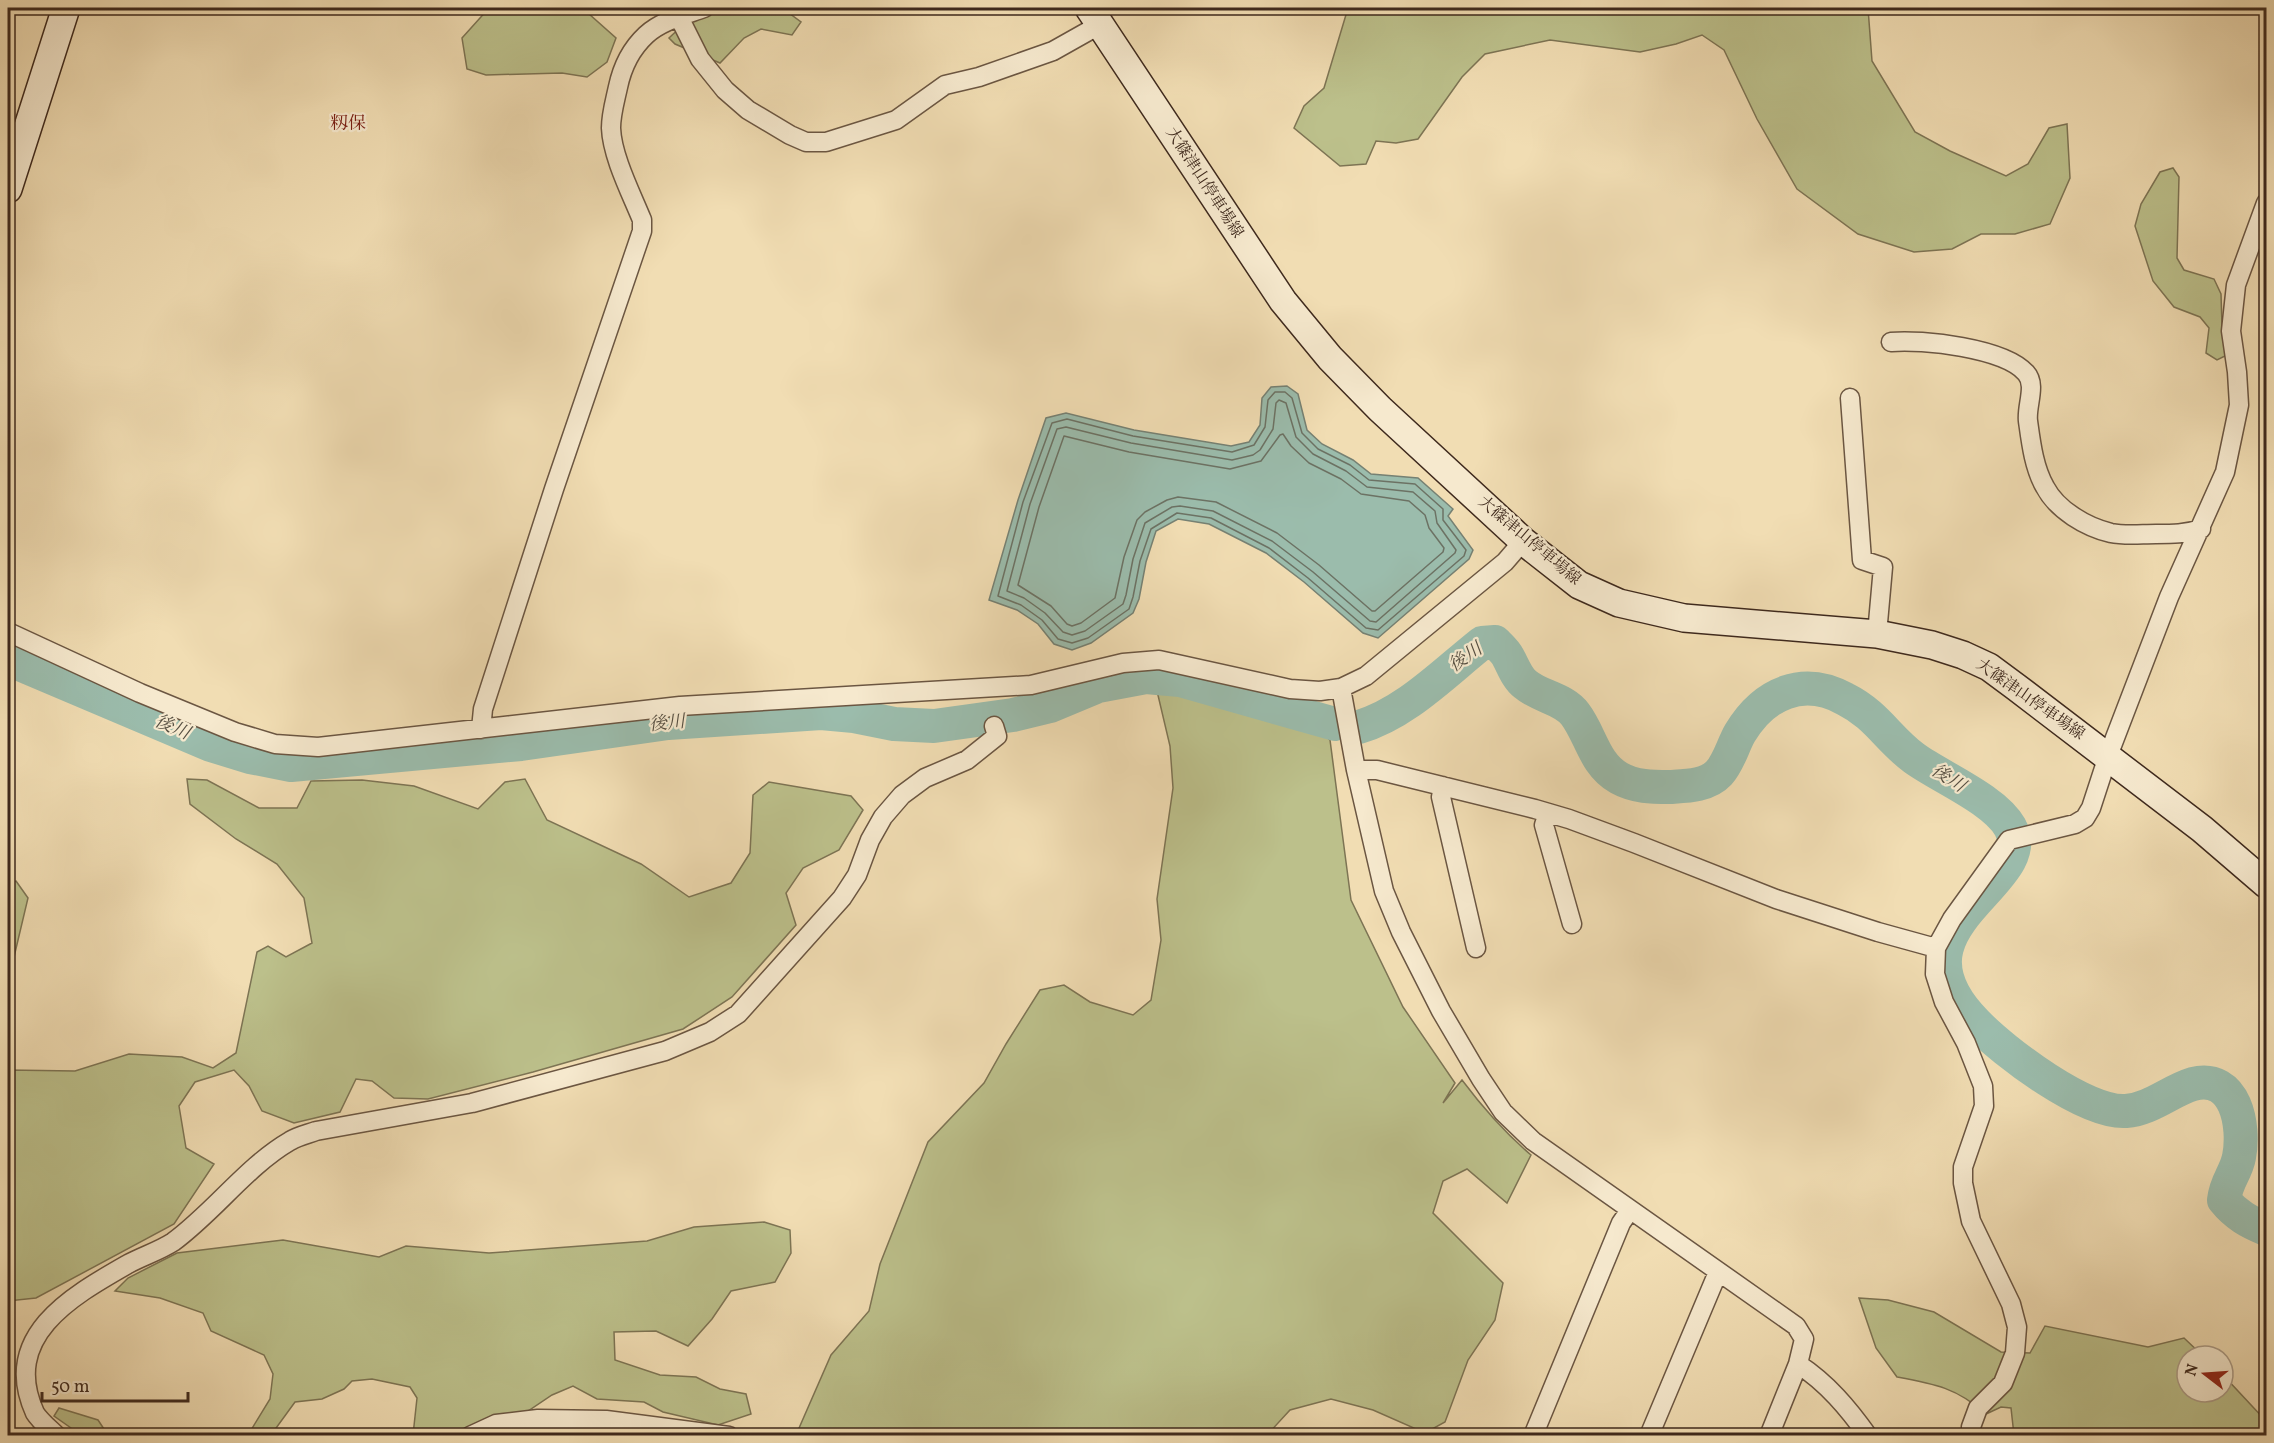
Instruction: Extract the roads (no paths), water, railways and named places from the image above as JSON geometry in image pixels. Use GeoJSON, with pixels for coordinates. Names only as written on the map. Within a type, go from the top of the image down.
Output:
{"type":"FeatureCollection","features":[{"type":"Feature","properties":{"kind":"main road"},"geometry":{"type":"LineString","coordinates":[[8,189],[66,8]]}},
{"type":"Feature","properties":{"kind":"main road","name":"大篠津山停車場線"},"geometry":{"type":"LineString","coordinates":[[1095,16],[1283,301],[1330,358],[1380,409],[1523,541],[1579,585],[1619,603],[1684,618],[1877,634],[1942,648],[1963,655],[1989,667],[2108,756],[2202,829],[2266,884]]}},
{"type":"Feature","properties":{"kind":"street"},"geometry":{"type":"LineString","coordinates":[[481,729],[483,709],[642,231],[642,220],[611,131],[620,80],[635,46],[647,33],[704,8]]}},
{"type":"Feature","properties":{"kind":"street"},"geometry":{"type":"LineString","coordinates":[[679,17],[700,59],[725,90],[748,110],[790,135],[806,141],[826,142],[896,120],[945,85],[979,77],[1053,51],[1095,16]]}},
{"type":"Feature","properties":{"kind":"street"},"geometry":{"type":"LineString","coordinates":[[1972,1436],[1971,1427],[1978,1408],[2003,1383],[2015,1353],[2017,1327],[2011,1304],[1971,1221],[1963,1183],[1964,1167],[1984,1106],[1983,1086],[1966,1043],[1944,1002],[1935,974],[1936,948],[1952,919],[2015,838],[2075,824],[2085,818],[2091,808],[2108,756],[2169,597],[2225,472],[2239,405],[2231,331],[2236,285],[2266,203]]}},
{"type":"Feature","properties":{"kind":"street"},"geometry":{"type":"LineString","coordinates":[[1891,342],[1910,340],[1988,353],[2004,358],[2026,373],[2031,384],[2028,418],[2038,472],[2046,490],[2062,509],[2089,525],[2118,534],[2190,533],[2201,529]]}},
{"type":"Feature","properties":{"kind":"street"},"geometry":{"type":"LineString","coordinates":[[1850,398],[1862,560],[1883,567],[1877,634]]}},
{"type":"Feature","properties":{"kind":"street"},"geometry":{"type":"LineString","coordinates":[[8,632],[140,693],[235,732],[275,744],[318,747],[680,706],[1031,685],[1122,663],[1159,660],[1290,689],[1320,691],[1341,688],[1366,676],[1505,562],[1523,541]]}},
{"type":"Feature","properties":{"kind":"street"},"geometry":{"type":"LineString","coordinates":[[1341,688],[1356,770],[1384,891],[1401,932],[1441,1011],[1503,1112],[1533,1141],[1796,1326],[1804,1339],[1798,1364],[1768,1436]]}},
{"type":"Feature","properties":{"kind":"street"},"geometry":{"type":"LineString","coordinates":[[57,1436],[36,1414],[26,1389],[23,1364],[27,1346],[41,1324],[68,1302],[129,1264],[171,1243],[203,1218],[267,1156],[292,1140],[316,1131],[472,1103],[586,1074],[666,1051],[710,1032],[738,1014],[842,898],[857,875],[870,840],[883,817],[902,795],[925,778],[967,760],[988,745],[997,736],[994,726]]}},
{"type":"Feature","properties":{"kind":"street"},"geometry":{"type":"LineString","coordinates":[[1356,770],[1377,770],[1548,813],[1634,843],[1776,899],[1936,948]]}},
{"type":"Feature","properties":{"kind":"street"},"geometry":{"type":"LineString","coordinates":[[1443,786],[1441,797],[1476,948]]}},
{"type":"Feature","properties":{"kind":"street"},"geometry":{"type":"LineString","coordinates":[[1548,813],[1544,825],[1572,924]]}},
{"type":"Feature","properties":{"kind":"street"},"geometry":{"type":"LineString","coordinates":[[1533,1436],[1621,1223],[1630,1210]]}},
{"type":"Feature","properties":{"kind":"street"},"geometry":{"type":"LineString","coordinates":[[1649,1436],[1718,1272]]}},
{"type":"Feature","properties":{"kind":"street"},"geometry":{"type":"LineString","coordinates":[[1798,1364],[1821,1379],[1868,1436]]}},
{"type":"Feature","properties":{"kind":"street"},"geometry":{"type":"LineString","coordinates":[[470,1436],[496,1424],[538,1419],[606,1420],[729,1436]]}},
{"type":"Feature","properties":{"kind":"water"},"geometry":{"type":"Polygon","coordinates":[[[1287,386],[1298,394],[1307,430],[1322,444],[1353,460],[1371,474],[1418,478],[1453,509],[1448,516],[1473,550],[1469,559],[1378,638],[1363,633],[1304,582],[1266,553],[1209,524],[1178,519],[1156,531],[1146,562],[1139,599],[1133,613],[1091,643],[1072,650],[1054,644],[1038,624],[1017,610],[989,600],[1018,500],[1046,418],[1066,413],[1134,430],[1231,446],[1249,442],[1260,425],[1262,398],[1271,387],[1287,386]]]}},
{"type":"Feature","properties":{"kind":"waterway","name":"後川"},"geometry":{"type":"LineString","coordinates":[[1359,727],[1376,721],[1409,702],[1482,643],[1495,642],[1505,653],[1522,681],[1537,692],[1564,704],[1575,714],[1604,765],[1619,778],[1637,785],[1676,787],[1709,781],[1726,764],[1740,733],[1750,719],[1761,708],[1786,692],[1814,689],[1829,692],[1856,705],[1914,758],[1992,807],[2010,827],[2014,848],[2005,868],[1969,910],[1953,933],[1945,959],[1951,989],[1976,1023],[2046,1079],[2090,1103],[2109,1109],[2135,1110],[2193,1084],[2208,1083],[2219,1086],[2228,1094],[2234,1105],[2238,1117],[2241,1145],[2236,1168],[2224,1200],[2243,1218],[2266,1229]]}},
{"type":"Feature","properties":{"kind":"waterway","name":"後川"},"geometry":{"type":"LineString","coordinates":[[8,659],[211,745],[250,757],[291,765],[521,744],[668,723],[821,713],[854,716],[894,724],[934,726],[1013,715],[1050,706],[1098,686],[1146,677],[1180,680],[1335,724]]}},
{"type":"Feature","properties":{"kind":"district","name":"籾保"},"geometry":{"type":"Point","coordinates":[348,124]}}]}
